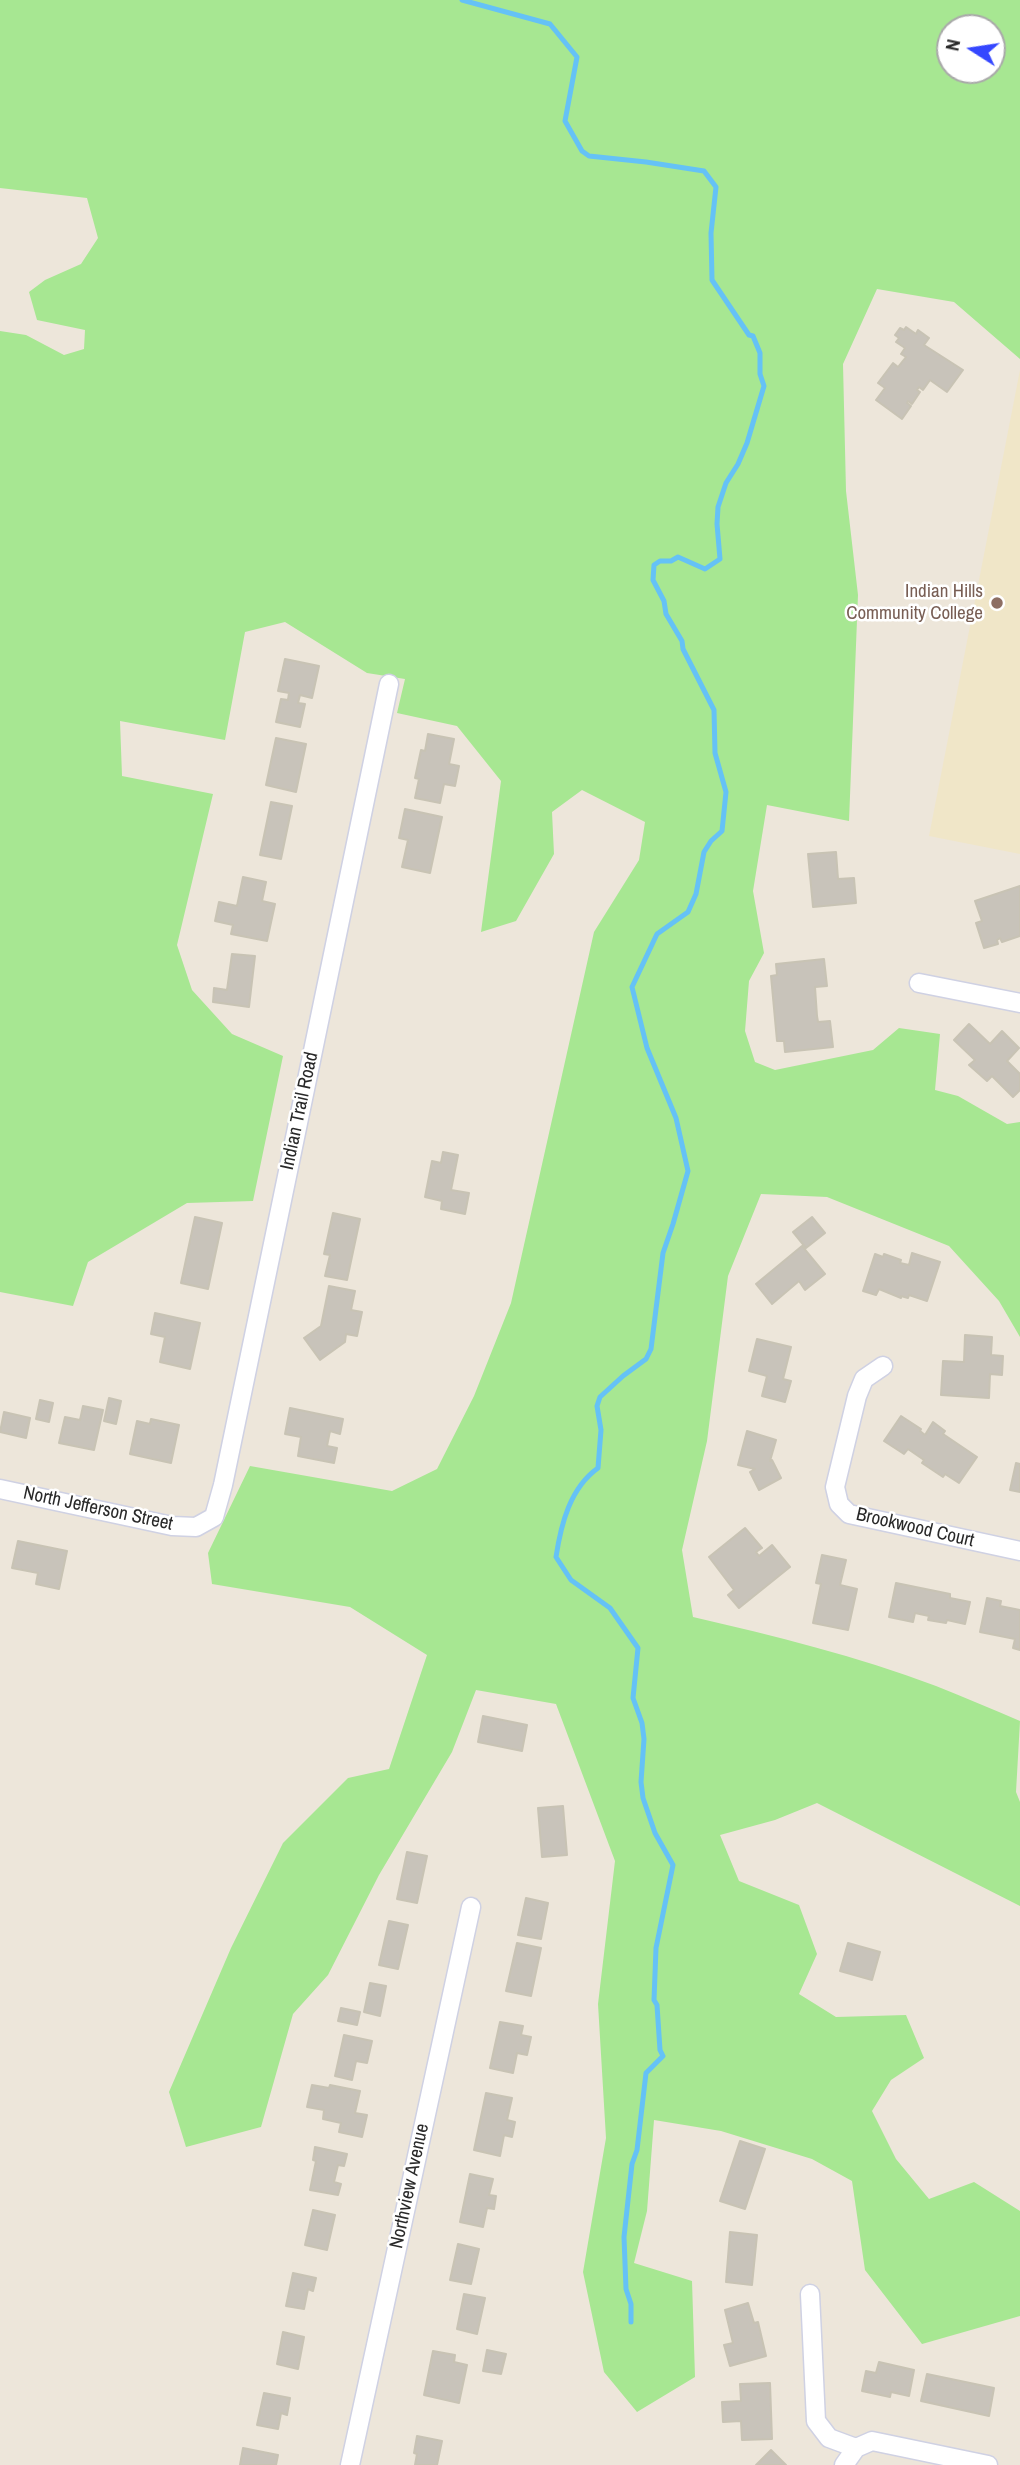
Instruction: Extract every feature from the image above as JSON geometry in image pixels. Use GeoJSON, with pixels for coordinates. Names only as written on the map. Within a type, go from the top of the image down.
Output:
{"type":"FeatureCollection","features":[{"type":"Feature","properties":{"kind":"street","name":"Indian Trail Road"},"geometry":{"type":"LineString","coordinates":[[195,1527],[214,1517],[223,1485],[389,684]]}},
{"type":"Feature","properties":{"kind":"street"},"geometry":{"type":"LineString","coordinates":[[919,983],[1020,1003]]}},
{"type":"Feature","properties":{"kind":"street","name":"Brookwood Court"},"geometry":{"type":"LineString","coordinates":[[883,1366],[864,1379],[857,1396],[835,1487],[839,1504],[849,1514],[1020,1551]]}},
{"type":"Feature","properties":{"kind":"street","name":"North Jefferson Street"},"geometry":{"type":"LineString","coordinates":[[0,1489],[172,1526],[195,1527]]}},
{"type":"Feature","properties":{"kind":"street","name":"Northview Avenue"},"geometry":{"type":"LineString","coordinates":[[350,2465],[471,1907]]}},
{"type":"Feature","properties":{"kind":"street"},"geometry":{"type":"LineString","coordinates":[[810,2294],[816,2421],[829,2438],[856,2448]]}},
{"type":"Feature","properties":{"kind":"street"},"geometry":{"type":"LineString","coordinates":[[844,2465],[856,2448],[872,2441],[988,2465]]}},
{"type":"Feature","properties":{"kind":"shaded area","name":"Indian Hills Community College"},"geometry":{"type":"Polygon","coordinates":[[[1020,370],[1020,854],[929,836],[1020,370]]]}},
{"type":"Feature","properties":{"kind":"green space"},"geometry":{"type":"Polygon","coordinates":[[[0,0],[1020,0],[1020,359],[954,302],[877,289],[843,364],[846,491],[858,595],[849,821],[767,805],[753,891],[764,953],[749,981],[745,1031],[755,1062],[775,1070],[873,1050],[899,1028],[940,1034],[935,1090],[958,1096],[1007,1124],[1020,1122],[1020,1337],[999,1301],[949,1246],[827,1197],[761,1194],[728,1276],[707,1441],[682,1550],[693,1617],[876,1665],[936,1686],[1020,1721],[1016,1792],[1020,1802],[1020,1906],[817,1803],[775,1820],[720,1835],[739,1881],[799,1905],[817,1954],[799,1994],[836,2017],[906,2015],[924,2058],[891,2080],[872,2111],[896,2159],[929,2199],[974,2182],[1020,2211],[1020,2316],[922,2344],[865,2270],[852,2181],[812,2159],[721,2131],[654,2120],[647,2211],[634,2263],[692,2281],[695,2377],[637,2412],[604,2372],[583,2272],[606,2138],[598,2004],[615,1861],[556,1704],[476,1690],[452,1752],[379,1875],[328,1975],[293,2014],[261,2127],[186,2147],[169,2092],[231,1948],[283,1843],[348,1778],[389,1769],[427,1655],[350,1607],[212,1584],[208,1553],[250,1466],[392,1491],[437,1469],[474,1396],[511,1303],[594,932],[639,860],[645,822],[582,790],[552,812],[554,854],[516,921],[481,932],[501,781],[457,726],[397,713],[405,679],[367,673],[285,622],[245,632],[225,740],[120,721],[122,776],[213,794],[177,945],[192,990],[232,1034],[283,1056],[253,1201],[187,1203],[88,1262],[73,1306],[0,1292],[0,331],[26,335],[64,355],[84,349],[85,330],[37,320],[29,292],[45,280],[81,264],[98,238],[87,198],[0,188],[0,0]]]}},
{"type":"Feature","properties":{"kind":"building"},"geometry":{"type":"Polygon","coordinates":[[[906,327],[916,334],[918,330],[929,338],[924,345],[963,370],[947,392],[930,380],[923,390],[919,387],[917,390],[920,392],[912,404],[908,401],[911,406],[902,419],[876,400],[885,388],[878,383],[893,363],[898,367],[906,357],[901,354],[905,348],[896,342],[899,338],[895,335],[900,328],[904,330],[906,327]]]}},
{"type":"Feature","properties":{"kind":"building"},"geometry":{"type":"Polygon","coordinates":[[[285,659],[319,666],[312,698],[300,695],[298,703],[305,704],[300,727],[276,722],[281,699],[288,700],[289,693],[278,691],[285,659]]]}},
{"type":"Feature","properties":{"kind":"building"},"geometry":{"type":"Polygon","coordinates":[[[428,734],[454,739],[449,764],[459,766],[455,786],[444,784],[440,803],[415,798],[419,779],[415,778],[421,750],[425,751],[428,734]]]}},
{"type":"Feature","properties":{"kind":"building"},"geometry":{"type":"Polygon","coordinates":[[[276,738],[306,744],[296,792],[266,785],[276,738]]]}},
{"type":"Feature","properties":{"kind":"building"},"geometry":{"type":"Polygon","coordinates":[[[271,802],[292,806],[281,859],[260,855],[271,802]]]}},
{"type":"Feature","properties":{"kind":"building"},"geometry":{"type":"Polygon","coordinates":[[[405,809],[442,817],[430,873],[402,867],[408,840],[399,838],[405,809]]]}},
{"type":"Feature","properties":{"kind":"building"},"geometry":{"type":"Polygon","coordinates":[[[836,852],[838,879],[854,878],[856,903],[813,907],[808,854],[836,852]]]}},
{"type":"Feature","properties":{"kind":"building"},"geometry":{"type":"Polygon","coordinates":[[[243,877],[266,882],[262,901],[275,904],[267,941],[231,934],[233,925],[215,921],[219,902],[237,906],[243,877]]]}},
{"type":"Feature","properties":{"kind":"building"},"geometry":{"type":"Polygon","coordinates":[[[1020,886],[1020,936],[1002,942],[1000,938],[997,940],[998,944],[984,948],[976,923],[982,921],[975,901],[1020,886]]]}},
{"type":"Feature","properties":{"kind":"building"},"geometry":{"type":"Polygon","coordinates":[[[232,954],[255,956],[249,1007],[213,1002],[214,988],[227,990],[232,954]]]}},
{"type":"Feature","properties":{"kind":"building"},"geometry":{"type":"Polygon","coordinates":[[[824,959],[827,986],[815,987],[817,1016],[818,1022],[830,1021],[833,1047],[785,1052],[784,1041],[777,1041],[771,976],[777,975],[776,964],[824,959]]]}},
{"type":"Feature","properties":{"kind":"building"},"geometry":{"type":"Polygon","coordinates":[[[969,1024],[990,1044],[1002,1031],[1019,1048],[1007,1061],[1020,1074],[1020,1090],[1013,1097],[992,1076],[987,1081],[969,1065],[975,1060],[954,1040],[969,1024]]]}},
{"type":"Feature","properties":{"kind":"building"},"geometry":{"type":"Polygon","coordinates":[[[443,1152],[458,1155],[451,1190],[469,1193],[465,1214],[441,1209],[442,1201],[425,1197],[432,1161],[441,1163],[443,1152]]]}},
{"type":"Feature","properties":{"kind":"building"},"geometry":{"type":"Polygon","coordinates":[[[333,1213],[360,1219],[347,1280],[325,1276],[330,1255],[324,1254],[333,1213]]]}},
{"type":"Feature","properties":{"kind":"building"},"geometry":{"type":"Polygon","coordinates":[[[195,1217],[222,1223],[208,1289],[181,1283],[195,1217]]]}},
{"type":"Feature","properties":{"kind":"building"},"geometry":{"type":"Polygon","coordinates":[[[812,1217],[825,1233],[806,1248],[793,1232],[812,1217]]]}},
{"type":"Feature","properties":{"kind":"building"},"geometry":{"type":"Polygon","coordinates":[[[802,1246],[825,1274],[805,1290],[799,1281],[772,1304],[756,1284],[802,1246]]]}},
{"type":"Feature","properties":{"kind":"building"},"geometry":{"type":"Polygon","coordinates":[[[912,1253],[940,1262],[927,1301],[909,1295],[908,1298],[901,1298],[879,1289],[876,1295],[863,1291],[875,1254],[883,1257],[884,1254],[909,1265],[912,1253]]]}},
{"type":"Feature","properties":{"kind":"building"},"geometry":{"type":"Polygon","coordinates":[[[329,1286],[355,1291],[351,1310],[362,1312],[357,1336],[346,1334],[345,1342],[320,1360],[304,1338],[321,1326],[329,1286]]]}},
{"type":"Feature","properties":{"kind":"building"},"geometry":{"type":"Polygon","coordinates":[[[155,1313],[200,1323],[190,1369],[160,1362],[165,1337],[151,1334],[155,1313]]]}},
{"type":"Feature","properties":{"kind":"building"},"geometry":{"type":"Polygon","coordinates":[[[965,1335],[992,1337],[991,1355],[1003,1356],[1002,1375],[990,1374],[989,1398],[941,1395],[943,1361],[964,1362],[965,1335]]]}},
{"type":"Feature","properties":{"kind":"building"},"geometry":{"type":"Polygon","coordinates":[[[757,1339],[791,1347],[783,1379],[791,1381],[785,1402],[762,1396],[767,1376],[749,1371],[757,1339]]]}},
{"type":"Feature","properties":{"kind":"building"},"geometry":{"type":"Polygon","coordinates":[[[109,1398],[121,1401],[116,1424],[104,1421],[109,1398]]]}},
{"type":"Feature","properties":{"kind":"building"},"geometry":{"type":"Polygon","coordinates":[[[40,1400],[53,1403],[49,1422],[36,1419],[40,1400]]]}},
{"type":"Feature","properties":{"kind":"building"},"geometry":{"type":"Polygon","coordinates":[[[83,1406],[103,1410],[94,1450],[59,1443],[65,1417],[80,1420],[83,1406]]]}},
{"type":"Feature","properties":{"kind":"building"},"geometry":{"type":"Polygon","coordinates":[[[290,1408],[343,1419],[340,1434],[330,1431],[327,1446],[337,1448],[334,1463],[298,1456],[301,1437],[285,1434],[290,1408]]]}},
{"type":"Feature","properties":{"kind":"building"},"geometry":{"type":"Polygon","coordinates":[[[4,1412],[30,1418],[26,1438],[0,1432],[4,1412]]]}},
{"type":"Feature","properties":{"kind":"building"},"geometry":{"type":"Polygon","coordinates":[[[901,1416],[921,1429],[925,1435],[933,1422],[945,1431],[943,1434],[977,1457],[959,1483],[945,1474],[943,1477],[922,1463],[924,1460],[908,1449],[904,1454],[884,1441],[901,1416]]]}},
{"type":"Feature","properties":{"kind":"building"},"geometry":{"type":"Polygon","coordinates":[[[151,1419],[179,1425],[171,1463],[130,1454],[137,1421],[150,1424],[151,1419]]]}},
{"type":"Feature","properties":{"kind":"building"},"geometry":{"type":"Polygon","coordinates":[[[747,1431],[776,1440],[770,1461],[772,1460],[781,1478],[759,1490],[750,1472],[755,1469],[738,1465],[747,1431]]]}},
{"type":"Feature","properties":{"kind":"building"},"geometry":{"type":"Polygon","coordinates":[[[1016,1463],[1020,1464],[1020,1492],[1010,1490],[1016,1463]]]}},
{"type":"Feature","properties":{"kind":"building"},"geometry":{"type":"Polygon","coordinates":[[[745,1528],[762,1548],[756,1552],[759,1556],[772,1545],[790,1567],[739,1608],[728,1595],[734,1590],[709,1557],[745,1528]]]}},
{"type":"Feature","properties":{"kind":"building"},"geometry":{"type":"Polygon","coordinates":[[[18,1541],[67,1551],[59,1589],[36,1584],[38,1573],[12,1568],[18,1541]]]}},
{"type":"Feature","properties":{"kind":"building"},"geometry":{"type":"Polygon","coordinates":[[[822,1555],[846,1560],[840,1585],[857,1589],[848,1630],[813,1623],[821,1584],[816,1583],[822,1555]]]}},
{"type":"Feature","properties":{"kind":"building"},"geometry":{"type":"Polygon","coordinates":[[[896,1583],[950,1594],[950,1598],[970,1602],[965,1624],[928,1620],[929,1616],[915,1613],[913,1622],[889,1617],[896,1583]]]}},
{"type":"Feature","properties":{"kind":"building"},"geometry":{"type":"Polygon","coordinates":[[[987,1598],[1001,1601],[1000,1606],[1020,1610],[1020,1650],[1013,1648],[1015,1639],[980,1632],[987,1598]]]}},
{"type":"Feature","properties":{"kind":"building"},"geometry":{"type":"Polygon","coordinates":[[[483,1716],[527,1725],[522,1751],[478,1742],[483,1716]]]}},
{"type":"Feature","properties":{"kind":"building"},"geometry":{"type":"Polygon","coordinates":[[[563,1806],[567,1855],[542,1857],[538,1808],[563,1806]]]}},
{"type":"Feature","properties":{"kind":"building"},"geometry":{"type":"Polygon","coordinates":[[[407,1852],[427,1856],[417,1903],[397,1899],[407,1852]]]}},
{"type":"Feature","properties":{"kind":"building"},"geometry":{"type":"Polygon","coordinates":[[[526,1898],[548,1903],[541,1939],[518,1935],[526,1898]]]}},
{"type":"Feature","properties":{"kind":"building"},"geometry":{"type":"Polygon","coordinates":[[[389,1921],[408,1925],[398,1969],[379,1965],[389,1921]]]}},
{"type":"Feature","properties":{"kind":"building"},"geometry":{"type":"Polygon","coordinates":[[[517,1943],[541,1948],[531,1996],[506,1991],[517,1943]]]}},
{"type":"Feature","properties":{"kind":"building"},"geometry":{"type":"Polygon","coordinates":[[[848,1943],[880,1952],[872,1980],[840,1971],[848,1943]]]}},
{"type":"Feature","properties":{"kind":"building"},"geometry":{"type":"Polygon","coordinates":[[[370,1983],[386,1986],[380,2016],[364,2012],[370,1983]]]}},
{"type":"Feature","properties":{"kind":"building"},"geometry":{"type":"Polygon","coordinates":[[[341,2008],[360,2012],[357,2025],[338,2021],[341,2008]]]}},
{"type":"Feature","properties":{"kind":"building"},"geometry":{"type":"Polygon","coordinates":[[[500,2022],[523,2026],[521,2035],[531,2037],[527,2055],[517,2053],[513,2073],[490,2068],[500,2022]]]}},
{"type":"Feature","properties":{"kind":"building"},"geometry":{"type":"Polygon","coordinates":[[[344,2035],[372,2041],[367,2063],[356,2061],[352,2080],[335,2076],[344,2035]]]}},
{"type":"Feature","properties":{"kind":"building"},"geometry":{"type":"Polygon","coordinates":[[[312,2085],[329,2088],[330,2085],[360,2091],[355,2113],[367,2115],[362,2137],[339,2132],[341,2123],[323,2119],[324,2110],[307,2107],[312,2085]]]}},
{"type":"Feature","properties":{"kind":"building"},"geometry":{"type":"Polygon","coordinates":[[[486,2093],[512,2098],[507,2120],[515,2122],[512,2137],[504,2135],[500,2156],[474,2150],[486,2093]]]}},
{"type":"Feature","properties":{"kind":"building"},"geometry":{"type":"Polygon","coordinates":[[[740,2141],[765,2149],[745,2209],[720,2201],[740,2141]]]}},
{"type":"Feature","properties":{"kind":"building"},"geometry":{"type":"Polygon","coordinates":[[[315,2147],[347,2154],[344,2166],[338,2165],[334,2182],[341,2184],[338,2195],[310,2190],[316,2161],[313,2160],[315,2147]]]}},
{"type":"Feature","properties":{"kind":"building"},"geometry":{"type":"Polygon","coordinates":[[[470,2174],[493,2179],[489,2195],[496,2196],[494,2209],[487,2208],[483,2227],[460,2222],[470,2174]]]}},
{"type":"Feature","properties":{"kind":"building"},"geometry":{"type":"Polygon","coordinates":[[[313,2210],[335,2215],[327,2250],[305,2245],[313,2210]]]}},
{"type":"Feature","properties":{"kind":"building"},"geometry":{"type":"Polygon","coordinates":[[[730,2232],[757,2235],[752,2285],[726,2282],[730,2232]]]}},
{"type":"Feature","properties":{"kind":"building"},"geometry":{"type":"Polygon","coordinates":[[[458,2244],[479,2249],[471,2284],[450,2280],[458,2244]]]}},
{"type":"Feature","properties":{"kind":"building"},"geometry":{"type":"Polygon","coordinates":[[[293,2273],[316,2278],[313,2291],[308,2289],[304,2309],[286,2306],[293,2273]]]}},
{"type":"Feature","properties":{"kind":"building"},"geometry":{"type":"Polygon","coordinates":[[[464,2294],[485,2298],[477,2334],[457,2329],[464,2294]]]}},
{"type":"Feature","properties":{"kind":"building"},"geometry":{"type":"Polygon","coordinates":[[[748,2303],[754,2323],[758,2322],[766,2356],[730,2366],[724,2345],[733,2343],[725,2310],[748,2303]]]}},
{"type":"Feature","properties":{"kind":"building"},"geometry":{"type":"Polygon","coordinates":[[[283,2332],[304,2337],[298,2369],[277,2364],[283,2332]]]}},
{"type":"Feature","properties":{"kind":"building"},"geometry":{"type":"Polygon","coordinates":[[[487,2350],[506,2354],[501,2374],[483,2371],[487,2350]]]}},
{"type":"Feature","properties":{"kind":"building"},"geometry":{"type":"Polygon","coordinates":[[[433,2351],[455,2355],[454,2362],[467,2365],[459,2403],[424,2395],[433,2351]]]}},
{"type":"Feature","properties":{"kind":"building"},"geometry":{"type":"Polygon","coordinates":[[[879,2362],[914,2370],[909,2396],[891,2392],[890,2397],[862,2391],[866,2371],[876,2373],[879,2362]]]}},
{"type":"Feature","properties":{"kind":"building"},"geometry":{"type":"Polygon","coordinates":[[[927,2374],[994,2388],[989,2416],[921,2401],[927,2374]]]}},
{"type":"Feature","properties":{"kind":"building"},"geometry":{"type":"Polygon","coordinates":[[[770,2383],[772,2439],[742,2440],[741,2421],[723,2422],[722,2402],[741,2401],[740,2384],[770,2383]]]}},
{"type":"Feature","properties":{"kind":"building"},"geometry":{"type":"Polygon","coordinates":[[[264,2393],[290,2398],[287,2415],[281,2413],[278,2429],[257,2425],[264,2393]]]}},
{"type":"Feature","properties":{"kind":"building"},"geometry":{"type":"Polygon","coordinates":[[[417,2436],[442,2441],[437,2465],[415,2465],[417,2436]]]}},
{"type":"Feature","properties":{"kind":"building"},"geometry":{"type":"Polygon","coordinates":[[[243,2448],[278,2455],[276,2465],[240,2465],[243,2448]]]}},
{"type":"Feature","properties":{"kind":"building"},"geometry":{"type":"Polygon","coordinates":[[[771,2450],[786,2465],[756,2465],[771,2450]]]}},
{"type":"Feature","properties":{"kind":"waterway"},"geometry":{"type":"LineString","coordinates":[[462,0],[550,24],[577,57],[565,121],[582,151],[589,156],[704,171],[716,187],[711,233],[712,280],[749,335],[753,336],[760,353],[760,374],[764,386],[747,443],[726,483],[718,507],[720,559],[705,569],[678,557],[654,565],[653,580],[664,601],[666,614],[682,641],[683,649],[714,710],[715,753],[726,792],[722,831],[704,852],[696,894],[688,912],[657,934],[632,987],[647,1048],[676,1118],[688,1171],[663,1253],[651,1349],[646,1359],[600,1397],[597,1406],[601,1430],[598,1468],[580,1486],[568,1508],[556,1557],[571,1580],[610,1608],[638,1648],[633,1698],[642,1723],[644,1739],[641,1782],[643,1798],[655,1833],[673,1865],[656,1948],[654,2000],[657,2005],[660,2050],[663,2056],[646,2073],[624,2237],[626,2289],[631,2304],[631,2322]]}},
{"type":"Feature","properties":{"kind":"place","name":"Indian Hills Community College"},"geometry":{"type":"Point","coordinates":[997,603]}}]}
